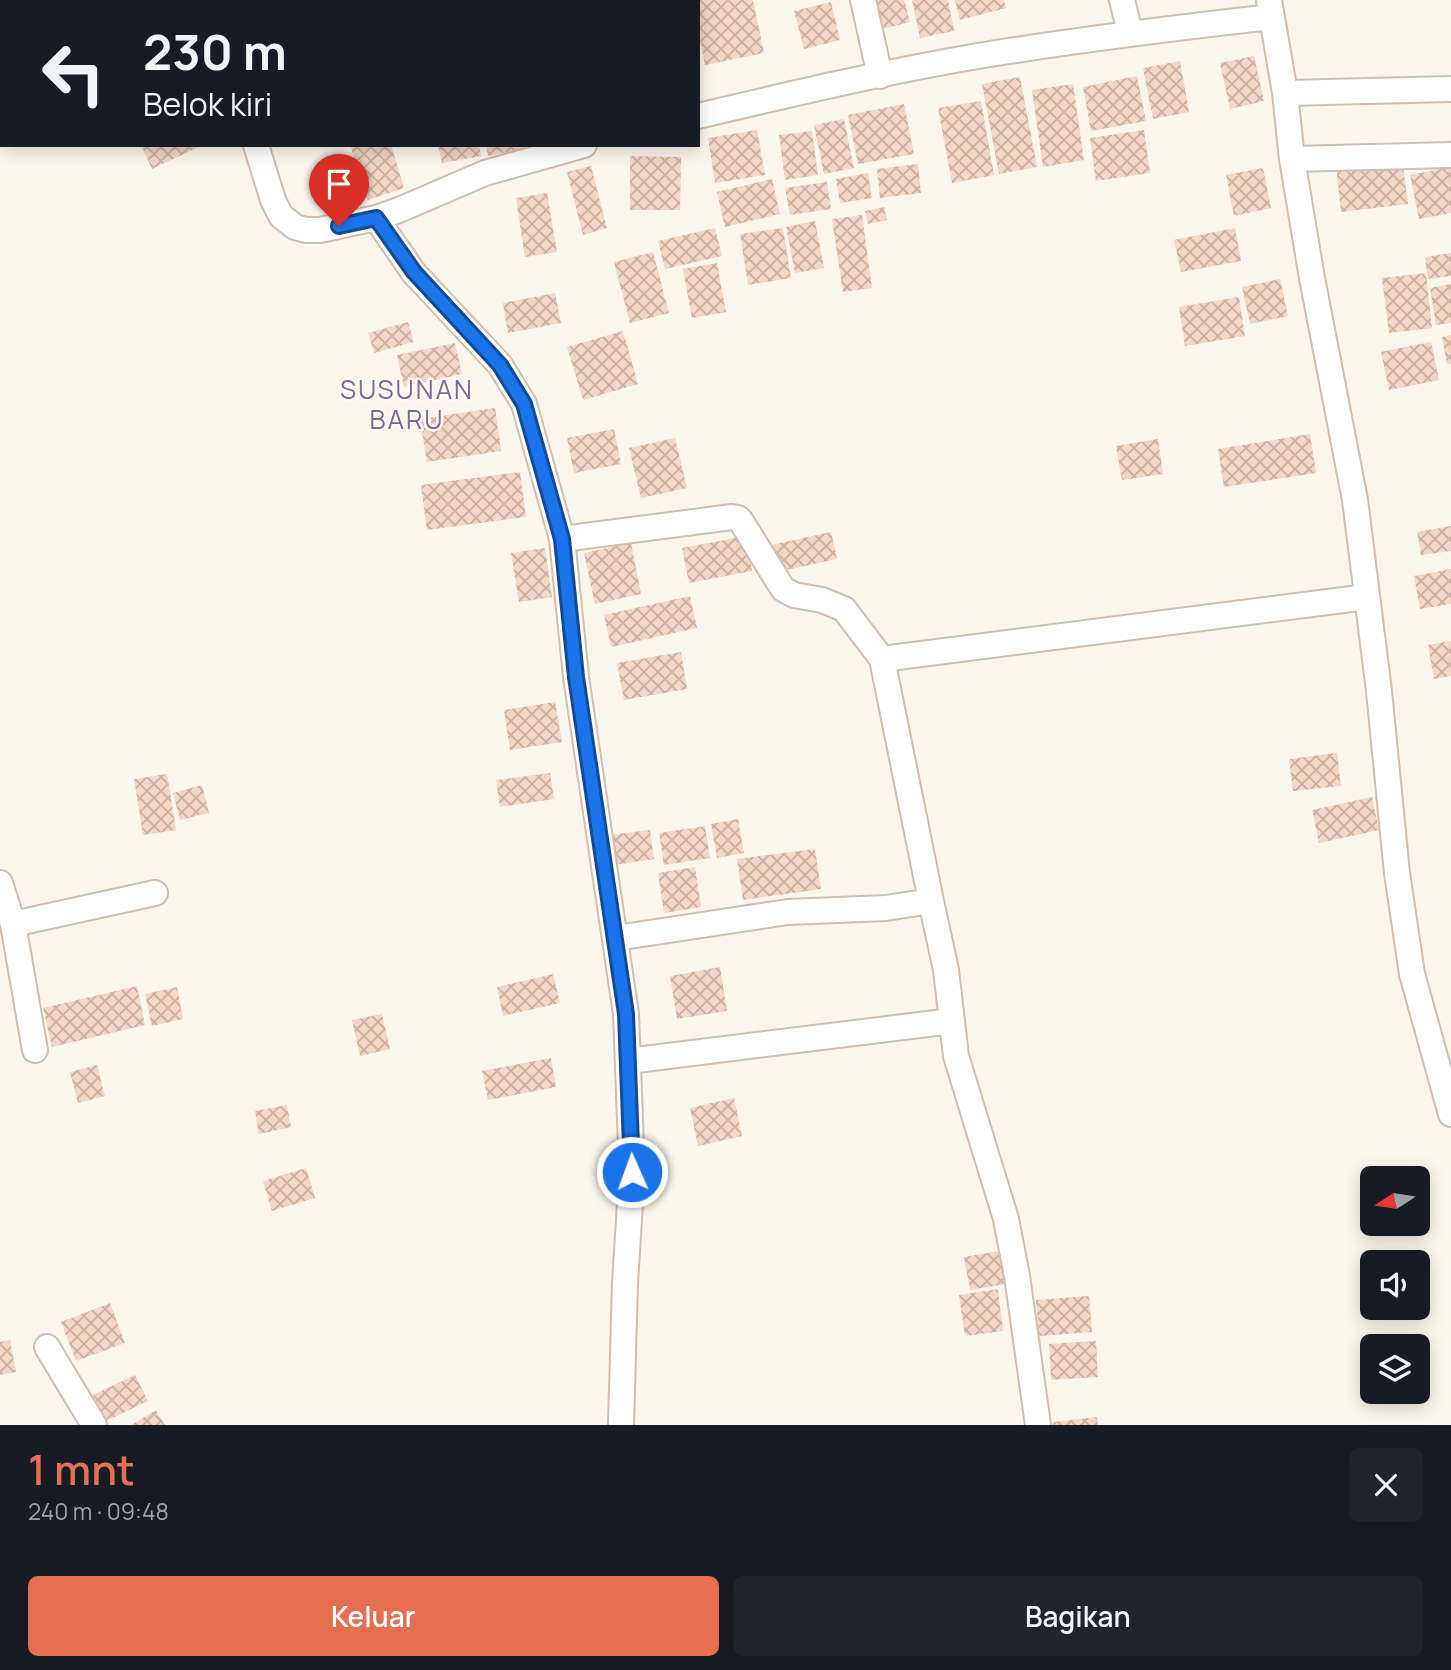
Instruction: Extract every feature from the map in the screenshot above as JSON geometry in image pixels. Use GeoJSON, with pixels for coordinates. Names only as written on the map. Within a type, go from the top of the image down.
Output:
{"type":"FeatureCollection","features":[{"type":"Feature","properties":{"kind":"street"},"geometry":{"type":"LineString","coordinates":[[863,0],[880,76]]}},
{"type":"Feature","properties":{"kind":"street"},"geometry":{"type":"LineString","coordinates":[[1122,0],[1130,33]]}},
{"type":"Feature","properties":{"kind":"street"},"geometry":{"type":"LineString","coordinates":[[700,116],[804,91],[976,57],[1271,8],[1312,278],[1355,500],[1379,691],[1397,873],[1412,974],[1451,1114]]}},
{"type":"Feature","properties":{"kind":"street"},"geometry":{"type":"LineString","coordinates":[[1285,93],[1451,89]]}},
{"type":"Feature","properties":{"kind":"street"},"geometry":{"type":"LineString","coordinates":[[257,147],[273,200],[281,216],[295,227],[306,230],[320,230],[376,218],[485,173],[577,147]]}},
{"type":"Feature","properties":{"kind":"street"},"geometry":{"type":"LineString","coordinates":[[1292,159],[1451,155]]}},
{"type":"Feature","properties":{"kind":"street"},"geometry":{"type":"LineString","coordinates":[[376,218],[414,272],[500,365],[524,404],[562,539],[576,677],[626,1014],[632,1172],[625,1283],[621,1425]]}},
{"type":"Feature","properties":{"kind":"street"},"geometry":{"type":"LineString","coordinates":[[562,539],[738,518],[783,589],[844,609],[882,659],[946,970],[956,1056],[1006,1219],[1017,1276],[1038,1425]]}},
{"type":"Feature","properties":{"kind":"street"},"geometry":{"type":"LineString","coordinates":[[882,659],[1367,597]]}},
{"type":"Feature","properties":{"kind":"street"},"geometry":{"type":"LineString","coordinates":[[0,883],[13,924],[36,1050]]}},
{"type":"Feature","properties":{"kind":"street"},"geometry":{"type":"LineString","coordinates":[[13,924],[155,893]]}},
{"type":"Feature","properties":{"kind":"street"},"geometry":{"type":"LineString","coordinates":[[616,938],[788,912],[887,908],[931,901]]}},
{"type":"Feature","properties":{"kind":"street"},"geometry":{"type":"LineString","coordinates":[[628,1061],[952,1021]]}},
{"type":"Feature","properties":{"kind":"street"},"geometry":{"type":"LineString","coordinates":[[47,1347],[94,1425]]}},
{"type":"Feature","properties":{"kind":"building"},"geometry":{"type":"Polygon","coordinates":[[[700,0],[753,0],[764,53],[705,65],[700,40],[700,0]]]}},
{"type":"Feature","properties":{"kind":"building"},"geometry":{"type":"Polygon","coordinates":[[[876,0],[904,0],[910,22],[883,29],[876,0]]]}},
{"type":"Feature","properties":{"kind":"building"},"geometry":{"type":"Polygon","coordinates":[[[912,0],[948,0],[954,31],[920,38],[912,0]]]}},
{"type":"Feature","properties":{"kind":"building"},"geometry":{"type":"Polygon","coordinates":[[[955,0],[1004,0],[1006,8],[960,20],[955,0]]]}},
{"type":"Feature","properties":{"kind":"building"},"geometry":{"type":"Polygon","coordinates":[[[831,2],[840,40],[804,49],[794,11],[831,2]]]}},
{"type":"Feature","properties":{"kind":"building"},"geometry":{"type":"Polygon","coordinates":[[[1254,56],[1264,101],[1230,109],[1220,63],[1254,56]]]}},
{"type":"Feature","properties":{"kind":"building"},"geometry":{"type":"Polygon","coordinates":[[[1180,61],[1189,112],[1153,119],[1143,68],[1180,61]]]}},
{"type":"Feature","properties":{"kind":"building"},"geometry":{"type":"Polygon","coordinates":[[[1137,76],[1146,121],[1091,131],[1083,87],[1137,76]]]}},
{"type":"Feature","properties":{"kind":"building"},"geometry":{"type":"Polygon","coordinates":[[[1020,77],[1037,167],[999,174],[982,84],[1020,77]]]}},
{"type":"Feature","properties":{"kind":"building"},"geometry":{"type":"Polygon","coordinates":[[[1073,84],[1084,160],[1043,167],[1032,90],[1073,84]]]}},
{"type":"Feature","properties":{"kind":"building"},"geometry":{"type":"Polygon","coordinates":[[[981,101],[994,175],[952,183],[938,108],[981,101]]]}},
{"type":"Feature","properties":{"kind":"building"},"geometry":{"type":"Polygon","coordinates":[[[904,104],[914,154],[858,164],[848,115],[904,104]]]}},
{"type":"Feature","properties":{"kind":"building"},"geometry":{"type":"Polygon","coordinates":[[[844,119],[854,168],[824,174],[814,125],[844,119]]]}},
{"type":"Feature","properties":{"kind":"building"},"geometry":{"type":"Polygon","coordinates":[[[757,130],[765,175],[715,183],[708,138],[757,130]]]}},
{"type":"Feature","properties":{"kind":"building"},"geometry":{"type":"Polygon","coordinates":[[[1144,130],[1150,173],[1096,181],[1090,138],[1144,130]]]}},
{"type":"Feature","properties":{"kind":"building"},"geometry":{"type":"Polygon","coordinates":[[[812,131],[818,175],[785,180],[779,135],[812,131]]]}},
{"type":"Feature","properties":{"kind":"building"},"geometry":{"type":"Polygon","coordinates":[[[142,147],[199,147],[152,169],[142,147]]]}},
{"type":"Feature","properties":{"kind":"building"},"geometry":{"type":"Polygon","coordinates":[[[351,147],[392,147],[404,188],[368,200],[351,147]]]}},
{"type":"Feature","properties":{"kind":"building"},"geometry":{"type":"Polygon","coordinates":[[[438,147],[479,147],[481,156],[442,163],[438,147]]]}},
{"type":"Feature","properties":{"kind":"building"},"geometry":{"type":"Polygon","coordinates":[[[486,147],[524,149],[488,156],[486,147]]]}},
{"type":"Feature","properties":{"kind":"building"},"geometry":{"type":"Polygon","coordinates":[[[630,156],[681,157],[680,210],[630,210],[630,156]]]}},
{"type":"Feature","properties":{"kind":"building"},"geometry":{"type":"Polygon","coordinates":[[[1402,159],[1408,204],[1341,212],[1336,166],[1402,159]]]}},
{"type":"Feature","properties":{"kind":"building"},"geometry":{"type":"Polygon","coordinates":[[[918,164],[921,193],[880,198],[877,169],[918,164]]]}},
{"type":"Feature","properties":{"kind":"building"},"geometry":{"type":"Polygon","coordinates":[[[591,166],[607,228],[583,235],[567,172],[591,166]]]}},
{"type":"Feature","properties":{"kind":"building"},"geometry":{"type":"Polygon","coordinates":[[[1451,167],[1451,213],[1419,219],[1410,175],[1451,167]]]}},
{"type":"Feature","properties":{"kind":"building"},"geometry":{"type":"Polygon","coordinates":[[[1263,168],[1271,208],[1234,216],[1226,175],[1263,168]]]}},
{"type":"Feature","properties":{"kind":"building"},"geometry":{"type":"Polygon","coordinates":[[[868,173],[872,198],[840,203],[836,179],[868,173]]]}},
{"type":"Feature","properties":{"kind":"building"},"geometry":{"type":"Polygon","coordinates":[[[772,179],[780,214],[725,227],[717,192],[772,179]]]}},
{"type":"Feature","properties":{"kind":"building"},"geometry":{"type":"Polygon","coordinates":[[[827,182],[831,209],[790,215],[785,188],[827,182]]]}},
{"type":"Feature","properties":{"kind":"building"},"geometry":{"type":"Polygon","coordinates":[[[547,193],[557,252],[525,257],[516,198],[547,193]]]}},
{"type":"Feature","properties":{"kind":"building"},"geometry":{"type":"Polygon","coordinates":[[[884,207],[887,220],[868,224],[865,211],[884,207]]]}},
{"type":"Feature","properties":{"kind":"building"},"geometry":{"type":"Polygon","coordinates":[[[862,215],[872,288],[843,292],[832,219],[862,215]]]}},
{"type":"Feature","properties":{"kind":"building"},"geometry":{"type":"Polygon","coordinates":[[[815,221],[824,268],[795,273],[786,227],[815,221]]]}},
{"type":"Feature","properties":{"kind":"building"},"geometry":{"type":"Polygon","coordinates":[[[715,228],[722,256],[665,269],[658,241],[715,228]]]}},
{"type":"Feature","properties":{"kind":"building"},"geometry":{"type":"Polygon","coordinates":[[[783,228],[791,278],[748,285],[740,234],[783,228]]]}},
{"type":"Feature","properties":{"kind":"building"},"geometry":{"type":"Polygon","coordinates":[[[1235,228],[1241,261],[1181,272],[1174,240],[1235,228]]]}},
{"type":"Feature","properties":{"kind":"building"},"geometry":{"type":"Polygon","coordinates":[[[653,252],[669,313],[630,323],[614,262],[653,252]]]}},
{"type":"Feature","properties":{"kind":"building"},"geometry":{"type":"Polygon","coordinates":[[[1451,253],[1451,276],[1428,279],[1425,257],[1451,253]]]}},
{"type":"Feature","properties":{"kind":"building"},"geometry":{"type":"Polygon","coordinates":[[[717,263],[726,312],[692,318],[683,269],[717,263]]]}},
{"type":"Feature","properties":{"kind":"building"},"geometry":{"type":"Polygon","coordinates":[[[1426,273],[1432,328],[1389,333],[1382,278],[1426,273]]]}},
{"type":"Feature","properties":{"kind":"building"},"geometry":{"type":"Polygon","coordinates":[[[1280,279],[1288,316],[1250,324],[1242,287],[1280,279]]]}},
{"type":"Feature","properties":{"kind":"building"},"geometry":{"type":"Polygon","coordinates":[[[1451,284],[1451,323],[1436,325],[1430,288],[1451,284]]]}},
{"type":"Feature","properties":{"kind":"building"},"geometry":{"type":"Polygon","coordinates":[[[555,293],[561,323],[508,333],[503,303],[555,293]]]}},
{"type":"Feature","properties":{"kind":"building"},"geometry":{"type":"Polygon","coordinates":[[[1239,297],[1245,336],[1185,346],[1179,307],[1239,297]]]}},
{"type":"Feature","properties":{"kind":"building"},"geometry":{"type":"Polygon","coordinates":[[[408,322],[414,342],[374,353],[368,333],[408,322]]]}},
{"type":"Feature","properties":{"kind":"building"},"geometry":{"type":"Polygon","coordinates":[[[623,331],[638,384],[583,400],[567,347],[623,331]]]}},
{"type":"Feature","properties":{"kind":"building"},"geometry":{"type":"Polygon","coordinates":[[[1451,335],[1451,364],[1447,364],[1442,337],[1451,335]]]}},
{"type":"Feature","properties":{"kind":"building"},"geometry":{"type":"Polygon","coordinates":[[[1431,342],[1439,380],[1389,390],[1381,352],[1431,342]]]}},
{"type":"Feature","properties":{"kind":"building"},"geometry":{"type":"Polygon","coordinates":[[[455,343],[462,374],[404,387],[397,355],[455,343]]]}},
{"type":"Feature","properties":{"kind":"building"},"geometry":{"type":"Polygon","coordinates":[[[495,408],[501,451],[427,462],[420,419],[495,408]]]}},
{"type":"Feature","properties":{"kind":"building"},"geometry":{"type":"Polygon","coordinates":[[[614,429],[621,464],[574,473],[567,438],[614,429]]]}},
{"type":"Feature","properties":{"kind":"building"},"geometry":{"type":"Polygon","coordinates":[[[1310,434],[1316,473],[1224,487],[1218,449],[1310,434]]]}},
{"type":"Feature","properties":{"kind":"building"},"geometry":{"type":"Polygon","coordinates":[[[675,438],[687,488],[641,498],[629,448],[675,438]]]}},
{"type":"Feature","properties":{"kind":"building"},"geometry":{"type":"Polygon","coordinates":[[[1158,439],[1163,474],[1122,480],[1116,446],[1158,439]]]}},
{"type":"Feature","properties":{"kind":"building"},"geometry":{"type":"Polygon","coordinates":[[[520,472],[526,517],[427,530],[421,485],[520,472]]]}},
{"type":"Feature","properties":{"kind":"building"},"geometry":{"type":"Polygon","coordinates":[[[1451,526],[1451,551],[1421,555],[1417,532],[1451,526]]]}},
{"type":"Feature","properties":{"kind":"building"},"geometry":{"type":"Polygon","coordinates":[[[831,532],[837,559],[777,572],[771,545],[831,532]]]}},
{"type":"Feature","properties":{"kind":"building"},"geometry":{"type":"Polygon","coordinates":[[[746,536],[752,571],[689,583],[682,548],[746,536]]]}},
{"type":"Feature","properties":{"kind":"building"},"geometry":{"type":"Polygon","coordinates":[[[631,543],[641,594],[595,604],[584,553],[631,543]]]}},
{"type":"Feature","properties":{"kind":"building"},"geometry":{"type":"Polygon","coordinates":[[[545,548],[552,597],[519,602],[511,553],[545,548]]]}},
{"type":"Feature","properties":{"kind":"building"},"geometry":{"type":"Polygon","coordinates":[[[1451,569],[1451,604],[1420,609],[1414,576],[1451,569]]]}},
{"type":"Feature","properties":{"kind":"building"},"geometry":{"type":"Polygon","coordinates":[[[690,596],[697,628],[611,647],[604,615],[690,596]]]}},
{"type":"Feature","properties":{"kind":"building"},"geometry":{"type":"Polygon","coordinates":[[[1451,641],[1451,676],[1434,679],[1428,645],[1451,641]]]}},
{"type":"Feature","properties":{"kind":"building"},"geometry":{"type":"Polygon","coordinates":[[[681,652],[687,689],[624,700],[617,663],[681,652]]]}},
{"type":"Feature","properties":{"kind":"building"},"geometry":{"type":"Polygon","coordinates":[[[555,702],[562,742],[510,750],[504,710],[555,702]]]}},
{"type":"Feature","properties":{"kind":"building"},"geometry":{"type":"Polygon","coordinates":[[[1337,753],[1341,786],[1293,791],[1289,759],[1337,753]]]}},
{"type":"Feature","properties":{"kind":"building"},"geometry":{"type":"Polygon","coordinates":[[[550,773],[554,799],[500,807],[496,780],[550,773]]]}},
{"type":"Feature","properties":{"kind":"building"},"geometry":{"type":"Polygon","coordinates":[[[167,774],[176,830],[143,835],[134,779],[167,774]]]}},
{"type":"Feature","properties":{"kind":"building"},"geometry":{"type":"Polygon","coordinates":[[[202,785],[209,813],[180,820],[173,793],[202,785]]]}},
{"type":"Feature","properties":{"kind":"building"},"geometry":{"type":"Polygon","coordinates":[[[1372,797],[1379,830],[1319,843],[1312,810],[1372,797]]]}},
{"type":"Feature","properties":{"kind":"building"},"geometry":{"type":"Polygon","coordinates":[[[738,819],[744,853],[717,858],[711,824],[738,819]]]}},
{"type":"Feature","properties":{"kind":"building"},"geometry":{"type":"Polygon","coordinates":[[[705,826],[710,858],[664,865],[659,833],[705,826]]]}},
{"type":"Feature","properties":{"kind":"building"},"geometry":{"type":"Polygon","coordinates":[[[650,830],[654,859],[614,865],[610,835],[650,830]]]}},
{"type":"Feature","properties":{"kind":"building"},"geometry":{"type":"Polygon","coordinates":[[[815,849],[821,889],[743,900],[737,859],[815,849]]]}},
{"type":"Feature","properties":{"kind":"building"},"geometry":{"type":"Polygon","coordinates":[[[695,867],[701,907],[664,913],[658,873],[695,867]]]}},
{"type":"Feature","properties":{"kind":"building"},"geometry":{"type":"Polygon","coordinates":[[[720,967],[727,1011],[677,1019],[670,976],[720,967]]]}},
{"type":"Feature","properties":{"kind":"building"},"geometry":{"type":"Polygon","coordinates":[[[553,974],[560,1003],[503,1016],[497,987],[553,974]]]}},
{"type":"Feature","properties":{"kind":"building"},"geometry":{"type":"Polygon","coordinates":[[[137,986],[145,1025],[52,1047],[43,1008],[137,986]]]}},
{"type":"Feature","properties":{"kind":"building"},"geometry":{"type":"Polygon","coordinates":[[[177,987],[183,1019],[152,1026],[145,994],[177,987]]]}},
{"type":"Feature","properties":{"kind":"building"},"geometry":{"type":"Polygon","coordinates":[[[382,1014],[390,1049],[360,1056],[352,1020],[382,1014]]]}},
{"type":"Feature","properties":{"kind":"building"},"geometry":{"type":"Polygon","coordinates":[[[551,1058],[556,1087],[488,1100],[482,1071],[551,1058]]]}},
{"type":"Feature","properties":{"kind":"building"},"geometry":{"type":"Polygon","coordinates":[[[97,1065],[105,1096],[78,1103],[70,1072],[97,1065]]]}},
{"type":"Feature","properties":{"kind":"building"},"geometry":{"type":"Polygon","coordinates":[[[734,1098],[742,1136],[698,1146],[690,1108],[734,1098]]]}},
{"type":"Feature","properties":{"kind":"building"},"geometry":{"type":"Polygon","coordinates":[[[287,1105],[291,1127],[259,1134],[255,1111],[287,1105]]]}},
{"type":"Feature","properties":{"kind":"building"},"geometry":{"type":"Polygon","coordinates":[[[306,1168],[315,1198],[272,1211],[263,1181],[306,1168]]]}},
{"type":"Feature","properties":{"kind":"building"},"geometry":{"type":"Polygon","coordinates":[[[999,1251],[1005,1284],[970,1290],[964,1257],[999,1251]]]}},
{"type":"Feature","properties":{"kind":"building"},"geometry":{"type":"Polygon","coordinates":[[[998,1289],[1003,1331],[965,1336],[959,1295],[998,1289]]]}},
{"type":"Feature","properties":{"kind":"building"},"geometry":{"type":"Polygon","coordinates":[[[1089,1296],[1092,1332],[1039,1336],[1036,1300],[1089,1296]]]}},
{"type":"Feature","properties":{"kind":"building"},"geometry":{"type":"Polygon","coordinates":[[[110,1303],[125,1343],[76,1361],[61,1322],[110,1303]]]}},
{"type":"Feature","properties":{"kind":"building"},"geometry":{"type":"Polygon","coordinates":[[[10,1340],[16,1372],[0,1375],[0,1342],[10,1340]]]}},
{"type":"Feature","properties":{"kind":"building"},"geometry":{"type":"Polygon","coordinates":[[[1096,1341],[1098,1377],[1051,1380],[1049,1344],[1096,1341]]]}},
{"type":"Feature","properties":{"kind":"building"},"geometry":{"type":"Polygon","coordinates":[[[135,1375],[148,1401],[106,1421],[93,1395],[135,1375]]]}},
{"type":"Feature","properties":{"kind":"building"},"geometry":{"type":"Polygon","coordinates":[[[156,1410],[165,1425],[131,1425],[156,1410]]]}},
{"type":"Feature","properties":{"kind":"building"},"geometry":{"type":"Polygon","coordinates":[[[1097,1417],[1098,1425],[1053,1425],[1053,1422],[1097,1417]]]}},
{"type":"Feature","properties":{"kind":"district","name":"SUSUNAN BARU"},"geometry":{"type":"Point","coordinates":[407,405]}},
{"type":"Feature","properties":{"kind":"route"},"geometry":{"type":"LineString","coordinates":[[339,226],[376,218],[414,272],[500,365],[524,404],[562,539],[576,677],[626,1014],[632,1172]]}}]}
